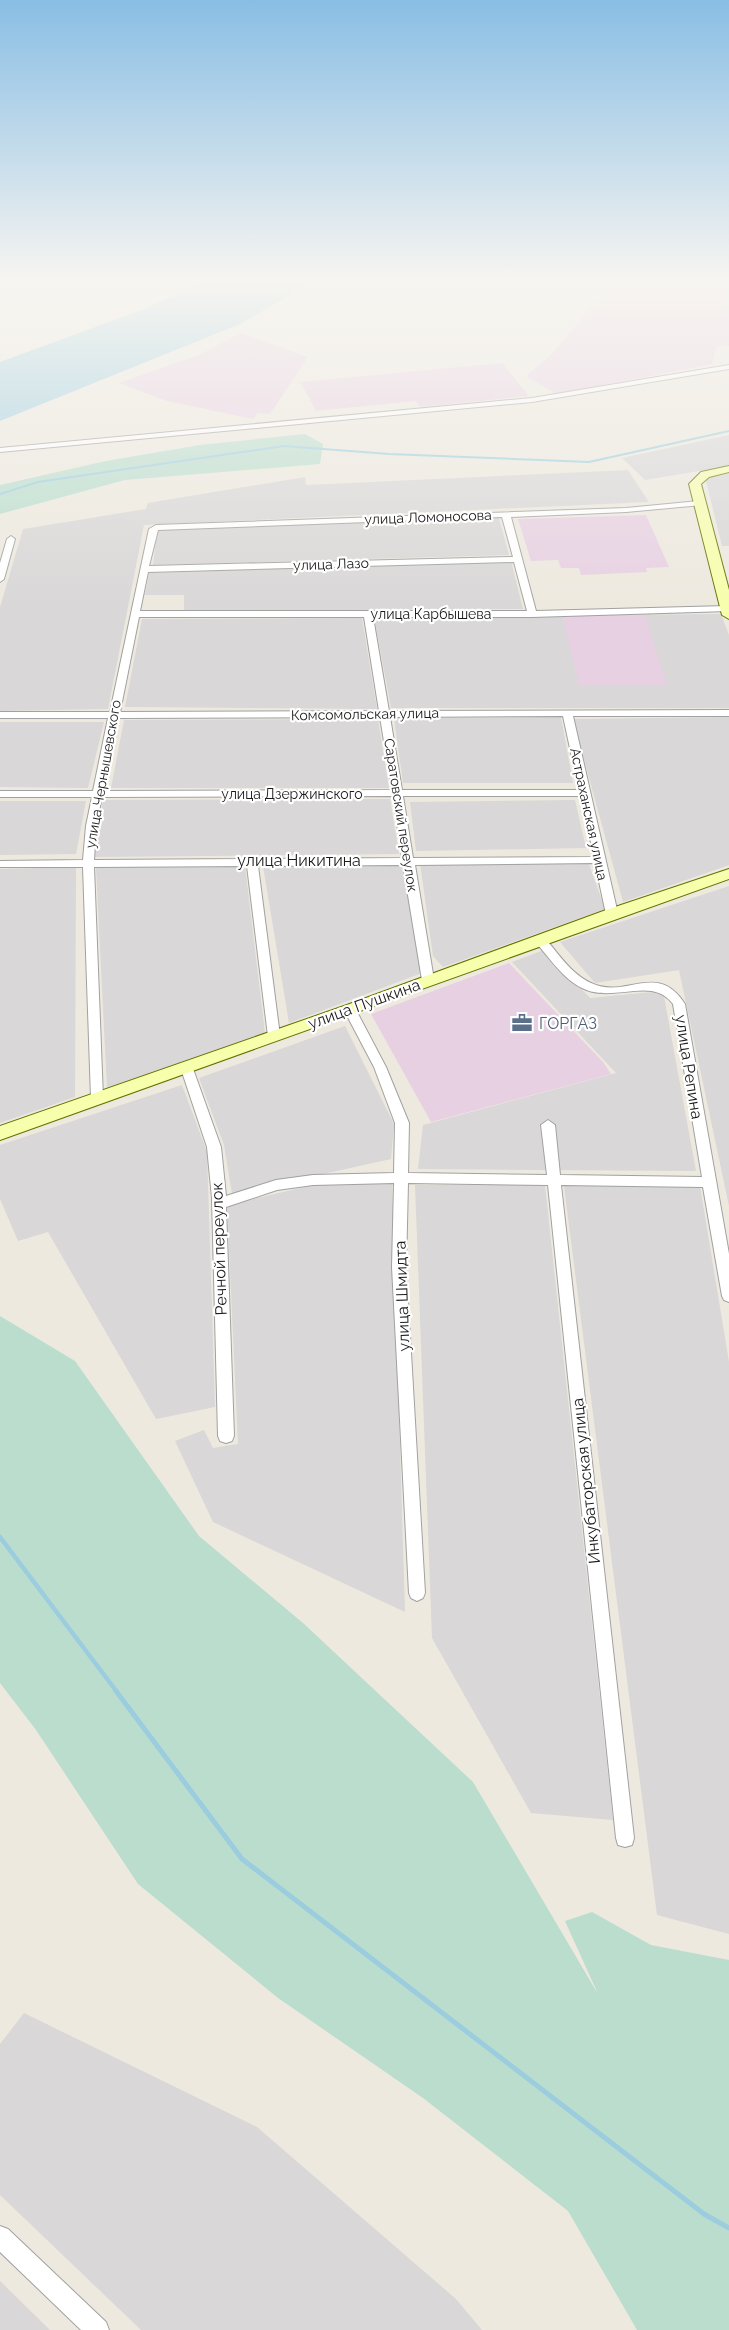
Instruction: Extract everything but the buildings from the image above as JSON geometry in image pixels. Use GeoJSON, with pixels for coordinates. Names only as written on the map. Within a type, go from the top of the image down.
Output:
{"type":"FeatureCollection","features":[{"type":"Feature","properties":{"kind":"main road"},"geometry":{"type":"LineString","coordinates":[[728,612],[695,484],[697,479],[704,474],[729,469]]}},
{"type":"Feature","properties":{"kind":"main road","name":"улица Пушкина"},"geometry":{"type":"LineString","coordinates":[[0,1133],[729,874]]}},
{"type":"Feature","properties":{"kind":"street"},"geometry":{"type":"LineString","coordinates":[[0,450],[532,400],[587,391]]}},
{"type":"Feature","properties":{"kind":"street","name":"улица Ломоносова"},"geometry":{"type":"LineString","coordinates":[[156,528],[626,510],[699,503]]}},
{"type":"Feature","properties":{"kind":"street"},"geometry":{"type":"LineString","coordinates":[[506,515],[532,614]]}},
{"type":"Feature","properties":{"kind":"street","name":"улица Чернышевского"},"geometry":{"type":"LineString","coordinates":[[97,1098],[88,862],[91,826],[150,538],[156,528]]}},
{"type":"Feature","properties":{"kind":"street"},"geometry":{"type":"LineString","coordinates":[[0,579],[11,539]]}},
{"type":"Feature","properties":{"kind":"street","name":"улица Лазо"},"geometry":{"type":"LineString","coordinates":[[145,570],[518,559]]}},
{"type":"Feature","properties":{"kind":"street","name":"улица Карбышева"},"geometry":{"type":"LineString","coordinates":[[134,614],[728,612]]}},
{"type":"Feature","properties":{"kind":"street","name":"Саратовский переулок"},"geometry":{"type":"LineString","coordinates":[[368,615],[428,980]]}},
{"type":"Feature","properties":{"kind":"street","name":"Комсомольская улица"},"geometry":{"type":"LineString","coordinates":[[0,715],[729,713]]}},
{"type":"Feature","properties":{"kind":"street","name":"Астраханская улица"},"geometry":{"type":"LineString","coordinates":[[568,715],[612,914]]}},
{"type":"Feature","properties":{"kind":"street","name":"улица Дзержинского"},"geometry":{"type":"LineString","coordinates":[[0,794],[584,794]]}},
{"type":"Feature","properties":{"kind":"street"},"geometry":{"type":"LineString","coordinates":[[252,860],[274,1036]]}},
{"type":"Feature","properties":{"kind":"street","name":"улица Никитина"},"geometry":{"type":"LineString","coordinates":[[0,864],[252,860],[599,860]]}},
{"type":"Feature","properties":{"kind":"street","name":"улица Репина"},"geometry":{"type":"LineString","coordinates":[[540,940],[584,985],[595,989],[624,990],[652,985],[664,987],[674,994],[680,1010],[729,1296]]}},
{"type":"Feature","properties":{"kind":"street","name":"улица Шмидта"},"geometry":{"type":"LineString","coordinates":[[350,1010],[380,1067],[402,1123],[399,1178],[399,1267],[417,1593]]}},
{"type":"Feature","properties":{"kind":"street","name":"Речной переулок"},"geometry":{"type":"LineString","coordinates":[[186,1066],[214,1148],[219,1204],[226,1436]]}},
{"type":"Feature","properties":{"kind":"street","name":"Инкубаторская улица"},"geometry":{"type":"LineString","coordinates":[[548,1125],[625,1838]]}},
{"type":"Feature","properties":{"kind":"street"},"geometry":{"type":"LineString","coordinates":[[219,1204],[276,1185],[313,1180],[399,1178],[708,1182]]}},
{"type":"Feature","properties":{"kind":"street"},"geometry":{"type":"LineString","coordinates":[[0,2237],[98,2330]]}},
{"type":"Feature","properties":{"kind":"shaded area"},"geometry":{"type":"Polygon","coordinates":[[[140,391],[286,391],[270,414],[258,413],[253,419],[167,401],[140,391]]]}},
{"type":"Feature","properties":{"kind":"shaded area"},"geometry":{"type":"Polygon","coordinates":[[[305,391],[525,391],[529,396],[420,407],[415,401],[316,411],[305,391]]]}},
{"type":"Feature","properties":{"kind":"shaded area"},"geometry":{"type":"Polygon","coordinates":[[[551,391],[574,391],[557,394],[551,391]]]}},
{"type":"Feature","properties":{"kind":"shaded area"},"geometry":{"type":"Polygon","coordinates":[[[729,435],[729,466],[645,480],[622,458],[729,435]]]}},
{"type":"Feature","properties":{"kind":"shaded area"},"geometry":{"type":"Polygon","coordinates":[[[628,470],[649,502],[144,525],[108,709],[0,711],[0,607],[23,529],[146,509],[148,503],[305,477],[306,485],[628,470]]]}},
{"type":"Feature","properties":{"kind":"shaded area"},"geometry":{"type":"Polygon","coordinates":[[[729,473],[729,546],[722,546],[705,477],[729,473]]]}},
{"type":"Feature","properties":{"kind":"shaded area"},"geometry":{"type":"Polygon","coordinates":[[[646,515],[669,567],[646,568],[647,572],[581,575],[579,568],[561,568],[558,560],[531,561],[518,519],[646,515]]]}},
{"type":"Feature","properties":{"kind":"shaded area"},"geometry":{"type":"Polygon","coordinates":[[[499,518],[509,555],[153,565],[157,530],[499,518]]]}},
{"type":"Feature","properties":{"kind":"shaded area"},"geometry":{"type":"Polygon","coordinates":[[[511,561],[523,609],[184,611],[184,595],[145,595],[149,573],[511,561]]]}},
{"type":"Feature","properties":{"kind":"shaded area"},"geometry":{"type":"Polygon","coordinates":[[[721,614],[729,635],[729,708],[391,708],[374,617],[721,614]]]}},
{"type":"Feature","properties":{"kind":"shaded area"},"geometry":{"type":"Polygon","coordinates":[[[645,615],[667,685],[579,686],[562,616],[645,615]]]}},
{"type":"Feature","properties":{"kind":"shaded area"},"geometry":{"type":"Polygon","coordinates":[[[362,618],[377,709],[125,707],[142,619],[362,618]]]}},
{"type":"Feature","properties":{"kind":"shaded area"},"geometry":{"type":"Polygon","coordinates":[[[561,717],[573,783],[403,783],[394,718],[561,717]]]}},
{"type":"Feature","properties":{"kind":"shaded area"},"geometry":{"type":"Polygon","coordinates":[[[729,717],[729,865],[623,902],[573,719],[729,717]]]}},
{"type":"Feature","properties":{"kind":"shaded area"},"geometry":{"type":"Polygon","coordinates":[[[378,719],[389,788],[111,788],[124,720],[378,719]]]}},
{"type":"Feature","properties":{"kind":"shaded area"},"geometry":{"type":"Polygon","coordinates":[[[0,722],[104,722],[88,788],[0,787],[0,722]]]}},
{"type":"Feature","properties":{"kind":"shaded area"},"geometry":{"type":"Polygon","coordinates":[[[390,799],[399,854],[94,857],[103,800],[390,799]]]}},
{"type":"Feature","properties":{"kind":"shaded area"},"geometry":{"type":"Polygon","coordinates":[[[575,800],[586,848],[416,851],[410,802],[575,800]]]}},
{"type":"Feature","properties":{"kind":"shaded area"},"geometry":{"type":"Polygon","coordinates":[[[0,801],[86,801],[76,854],[0,855],[0,801]]]}},
{"type":"Feature","properties":{"kind":"shaded area"},"geometry":{"type":"Polygon","coordinates":[[[420,863],[589,864],[605,909],[443,967],[433,956],[420,863]]]}},
{"type":"Feature","properties":{"kind":"shaded area"},"geometry":{"type":"Polygon","coordinates":[[[403,864],[422,973],[289,1023],[263,866],[403,864]]]}},
{"type":"Feature","properties":{"kind":"shaded area"},"geometry":{"type":"Polygon","coordinates":[[[245,866],[265,1033],[107,1088],[96,867],[245,866]]]}},
{"type":"Feature","properties":{"kind":"shaded area"},"geometry":{"type":"Polygon","coordinates":[[[76,867],[75,1097],[0,1123],[0,869],[76,867]]]}},
{"type":"Feature","properties":{"kind":"shaded area"},"geometry":{"type":"Polygon","coordinates":[[[729,886],[729,1206],[679,970],[595,983],[560,942],[729,886]]]}},
{"type":"Feature","properties":{"kind":"shaded area"},"geometry":{"type":"Polygon","coordinates":[[[544,950],[590,998],[663,991],[696,1171],[418,1169],[423,1125],[616,1073],[512,962],[544,950]]]}},
{"type":"Feature","properties":{"kind":"shaded area","name":"ГОРГАЗ"},"geometry":{"type":"Polygon","coordinates":[[[509,963],[603,1062],[611,1074],[431,1122],[371,1014],[509,963]]]}},
{"type":"Feature","properties":{"kind":"shaded area"},"geometry":{"type":"Polygon","coordinates":[[[345,1026],[394,1124],[391,1159],[232,1194],[224,1145],[199,1078],[345,1026]]]}},
{"type":"Feature","properties":{"kind":"shaded area"},"geometry":{"type":"Polygon","coordinates":[[[182,1085],[207,1152],[215,1407],[156,1419],[48,1232],[18,1241],[0,1199],[0,1145],[182,1085]]]}},
{"type":"Feature","properties":{"kind":"shaded area"},"geometry":{"type":"Polygon","coordinates":[[[392,1181],[405,1612],[213,1522],[175,1441],[204,1430],[213,1448],[238,1444],[227,1205],[313,1185],[392,1181]]]}},
{"type":"Feature","properties":{"kind":"shaded area"},"geometry":{"type":"Polygon","coordinates":[[[415,1185],[545,1185],[613,1820],[531,1813],[432,1638],[415,1185]]]}},
{"type":"Feature","properties":{"kind":"shaded area"},"geometry":{"type":"Polygon","coordinates":[[[564,1186],[700,1186],[729,1362],[729,1934],[657,1915],[564,1186]]]}},
{"type":"Feature","properties":{"kind":"shaded area"},"geometry":{"type":"Polygon","coordinates":[[[24,2013],[257,2127],[456,2299],[482,2330],[141,2330],[0,2195],[0,2044],[24,2013]]]}},
{"type":"Feature","properties":{"kind":"shaded area"},"geometry":{"type":"Polygon","coordinates":[[[0,2281],[50,2330],[0,2330],[0,2281]]]}},
{"type":"Feature","properties":{"kind":"green space"},"geometry":{"type":"Polygon","coordinates":[[[305,434],[323,444],[320,464],[125,480],[0,514],[0,485],[106,461],[200,445],[305,434]]]}},
{"type":"Feature","properties":{"kind":"green space"},"geometry":{"type":"Polygon","coordinates":[[[0,1316],[75,1361],[199,1536],[303,1623],[473,1782],[598,1994],[565,1921],[592,1912],[651,1945],[729,1960],[729,2330],[637,2330],[568,2211],[423,2098],[278,1998],[138,1884],[36,1730],[0,1683],[0,1316]]]}},
{"type":"Feature","properties":{"kind":"water"},"geometry":{"type":"Polygon","coordinates":[[[0,391],[75,391],[0,421],[0,391]]]}},
{"type":"Feature","properties":{"kind":"waterway"},"geometry":{"type":"LineString","coordinates":[[0,494],[38,482],[284,446],[389,454],[589,462],[729,431]]}},
{"type":"Feature","properties":{"kind":"waterway"},"geometry":{"type":"LineString","coordinates":[[0,1537],[117,1692]]}},
{"type":"Feature","properties":{"kind":"waterway"},"geometry":{"type":"LineString","coordinates":[[116,1691],[242,1859],[704,2214],[729,2228]]}},
{"type":"Feature","properties":{"kind":"place","name":"ГОРГАЗ"},"geometry":{"type":"Point","coordinates":[522,1023]}}]}
